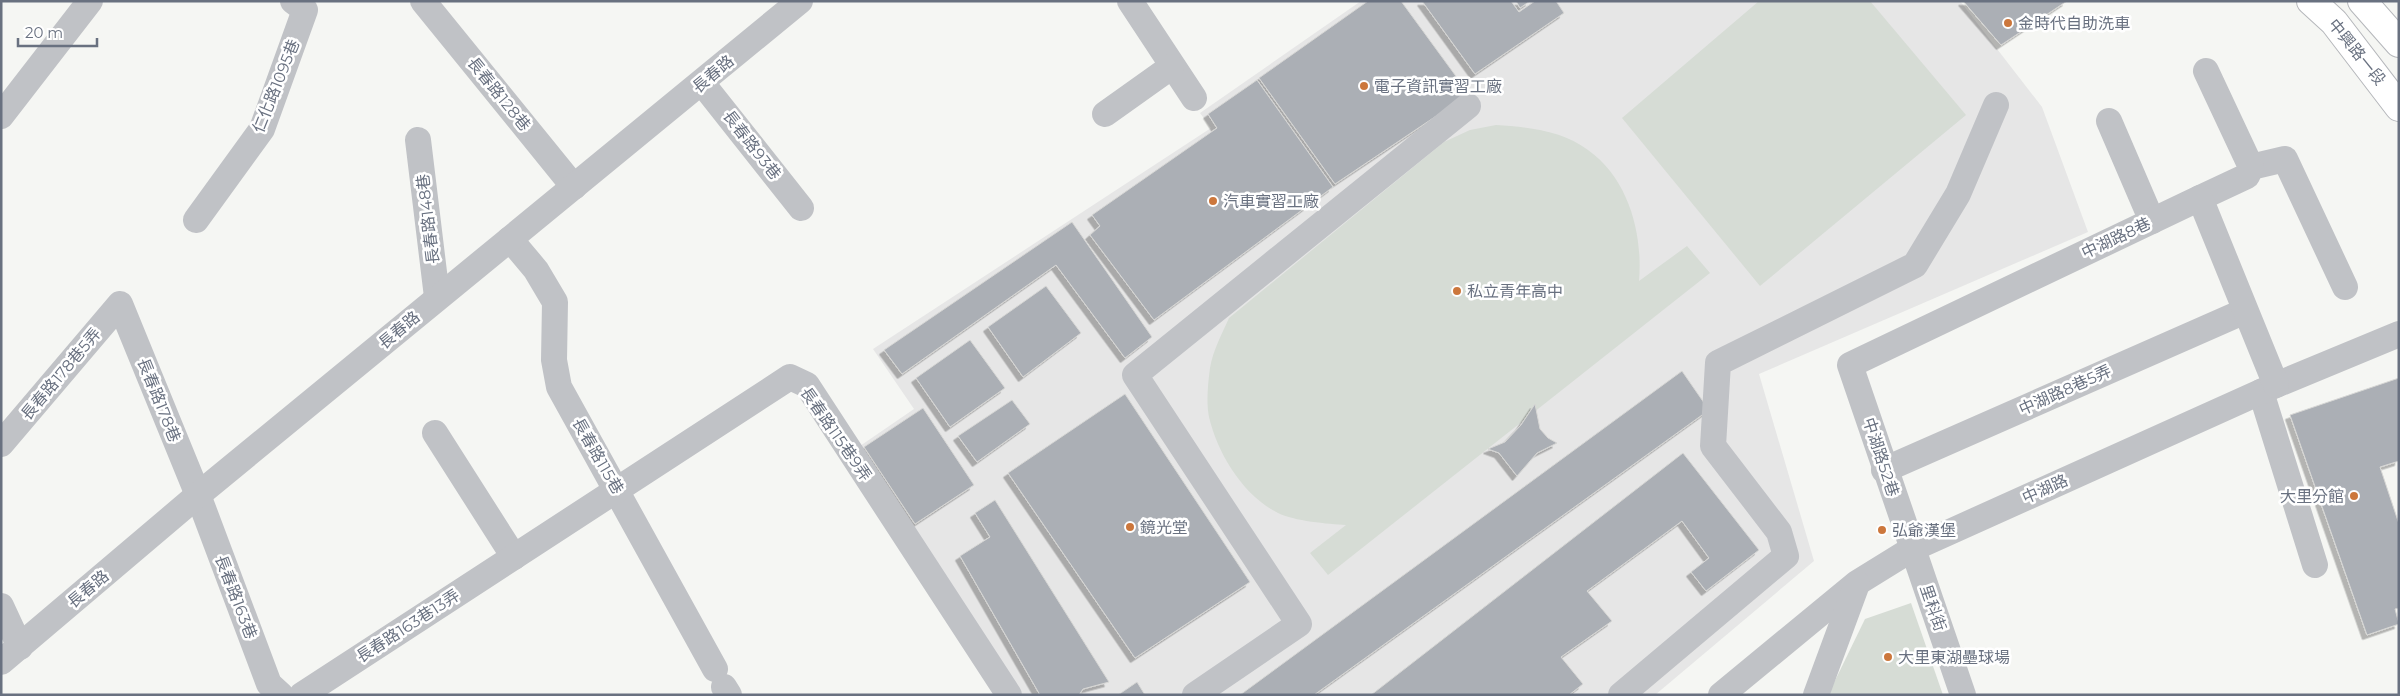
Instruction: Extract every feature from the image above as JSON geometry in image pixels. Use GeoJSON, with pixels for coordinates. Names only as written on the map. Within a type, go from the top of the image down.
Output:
{"type":"FeatureCollection","features":[{"type":"Feature","properties":{"kind":"main road","name":"中興路一段"},"geometry":{"type":"LineString","coordinates":[[2311,1],[2334,22],[2399,107]]}},
{"type":"Feature","properties":{"kind":"main road"},"geometry":{"type":"LineString","coordinates":[[2362,1],[2399,43]]}},
{"type":"Feature","properties":{"kind":"street"},"geometry":{"type":"LineString","coordinates":[[1,116],[90,1]]}},
{"type":"Feature","properties":{"kind":"street","name":"長春路128巷"},"geometry":{"type":"LineString","coordinates":[[423,1],[574,188]]}},
{"type":"Feature","properties":{"kind":"street","name":"長春路"},"geometry":{"type":"LineString","coordinates":[[11,654],[198,495],[800,1]]}},
{"type":"Feature","properties":{"kind":"street"},"geometry":{"type":"LineString","coordinates":[[1130,1],[1171,67],[1194,98]]}},
{"type":"Feature","properties":{"kind":"street","name":"仁化路1095巷"},"geometry":{"type":"LineString","coordinates":[[196,220],[262,129],[302,4]]}},
{"type":"Feature","properties":{"kind":"street"},"geometry":{"type":"LineString","coordinates":[[1105,114],[1171,67]]}},
{"type":"Feature","properties":{"kind":"street"},"geometry":{"type":"LineString","coordinates":[[2206,71],[2251,167],[2285,159],[2345,287]]}},
{"type":"Feature","properties":{"kind":"street","name":"長春路93巷"},"geometry":{"type":"LineString","coordinates":[[702,83],[801,208]]}},
{"type":"Feature","properties":{"kind":"street"},"geometry":{"type":"LineString","coordinates":[[1621,695],[1786,556],[1779,532],[1714,446],[1718,363],[1915,265],[1958,194],[1996,105]]}},
{"type":"Feature","properties":{"kind":"street"},"geometry":{"type":"LineString","coordinates":[[1195,695],[1299,624],[1135,375],[1468,106]]}},
{"type":"Feature","properties":{"kind":"street"},"geometry":{"type":"LineString","coordinates":[[2109,121],[2152,221]]}},
{"type":"Feature","properties":{"kind":"street","name":"長春路148巷"},"geometry":{"type":"LineString","coordinates":[[418,140],[437,298]]}},
{"type":"Feature","properties":{"kind":"street","name":"中湖路8巷"},"geometry":{"type":"LineString","coordinates":[[1850,365],[2247,176],[2251,167]]}},
{"type":"Feature","properties":{"kind":"street"},"geometry":{"type":"LineString","coordinates":[[2200,198],[2245,311],[2315,565]]}},
{"type":"Feature","properties":{"kind":"street","name":"長春路115巷"},"geometry":{"type":"LineString","coordinates":[[510,240],[536,270],[555,302],[554,360],[558,387],[617,489],[722,684]]}},
{"type":"Feature","properties":{"kind":"street","name":"長春路178巷"},"geometry":{"type":"LineString","coordinates":[[120,304],[198,495]]}},
{"type":"Feature","properties":{"kind":"street","name":"長春路178巷5弄"},"geometry":{"type":"LineString","coordinates":[[1,444],[120,304]]}},
{"type":"Feature","properties":{"kind":"street","name":"中湖路8巷5弄"},"geometry":{"type":"LineString","coordinates":[[1884,470],[2245,311]]}},
{"type":"Feature","properties":{"kind":"street","name":"中湖路"},"geometry":{"type":"LineString","coordinates":[[1721,695],[1857,583],[1912,549],[2268,389],[2399,334]]}},
{"type":"Feature","properties":{"kind":"street","name":"中湖路52巷"},"geometry":{"type":"LineString","coordinates":[[1850,365],[1912,549]]}},
{"type":"Feature","properties":{"kind":"street","name":"長春路115巷9弄"},"geometry":{"type":"LineString","coordinates":[[617,489],[790,377],[807,385],[1008,695]]}},
{"type":"Feature","properties":{"kind":"street"},"geometry":{"type":"LineString","coordinates":[[434,433],[514,557]]}},
{"type":"Feature","properties":{"kind":"street","name":"長春路163巷13弄"},"geometry":{"type":"LineString","coordinates":[[302,695],[617,489]]}},
{"type":"Feature","properties":{"kind":"street","name":"長春路163巷"},"geometry":{"type":"LineString","coordinates":[[198,495],[269,684],[281,695]]}},
{"type":"Feature","properties":{"kind":"street","name":"里科街"},"geometry":{"type":"LineString","coordinates":[[1912,549],[1963,695]]}},
{"type":"Feature","properties":{"kind":"street"},"geometry":{"type":"LineString","coordinates":[[1816,695],[1857,583]]}},
{"type":"Feature","properties":{"kind":"street"},"geometry":{"type":"LineString","coordinates":[[1,606],[11,654]]}},
{"type":"Feature","properties":{"kind":"shaded area","name":"私立青年高中"},"geometry":{"type":"Polygon","coordinates":[[[1361,1],[1960,1],[2042,107],[2088,232],[1759,374],[1814,561],[1655,695],[1020,695],[860,446],[914,409],[873,349],[1211,128],[1200,113],[1361,1]]]}},
{"type":"Feature","properties":{"kind":"shaded area"},"geometry":{"type":"Polygon","coordinates":[[[1759,1],[1870,1],[1966,115],[1760,286],[1622,118],[1759,1]]]}},
{"type":"Feature","properties":{"kind":"shaded area"},"geometry":{"type":"Polygon","coordinates":[[[1496,125],[1520,127],[1556,134],[1578,143],[1602,162],[1614,176],[1630,209],[1638,245],[1639,281],[1687,246],[1710,273],[1328,575],[1310,553],[1346,525],[1293,518],[1278,513],[1266,506],[1254,496],[1234,473],[1219,446],[1209,417],[1208,405],[1210,368],[1215,348],[1229,318],[1444,142],[1470,130],[1496,125]]]}},
{"type":"Feature","properties":{"kind":"shaded area","name":"大里東湖壘球場"},"geometry":{"type":"Polygon","coordinates":[[[1911,603],[1943,695],[1828,695],[1865,619],[1911,603]]]}},
{"type":"Feature","properties":{"kind":"building","name":"電子資訊實習工廠"},"geometry":{"type":"Polygon","coordinates":[[[1368,1],[1401,1],[1469,94],[1335,184],[1259,78],[1368,1]]]}},
{"type":"Feature","properties":{"kind":"building"},"geometry":{"type":"Polygon","coordinates":[[[1422,1],[1511,1],[1519,12],[1535,1],[1556,1],[1564,13],[1475,74],[1422,1]]]}},
{"type":"Feature","properties":{"kind":"building"},"geometry":{"type":"Polygon","coordinates":[[[1516,1],[1530,1],[1520,8],[1516,1]]]}},
{"type":"Feature","properties":{"kind":"building","name":"金時代自助洗車"},"geometry":{"type":"Polygon","coordinates":[[[1963,1],[2067,1],[2001,45],[1963,1]]]}},
{"type":"Feature","properties":{"kind":"building","name":"汽車實習工廠"},"geometry":{"type":"Polygon","coordinates":[[[1257,80],[1333,187],[1154,320],[1090,235],[1100,226],[1092,215],[1217,128],[1208,114],[1257,80]]]}},
{"type":"Feature","properties":{"kind":"building"},"geometry":{"type":"Polygon","coordinates":[[[1072,222],[1152,337],[1125,358],[1056,265],[902,374],[884,350],[1072,222]]]}},
{"type":"Feature","properties":{"kind":"building"},"geometry":{"type":"Polygon","coordinates":[[[1046,286],[1081,333],[1023,377],[988,327],[1046,286]]]}},
{"type":"Feature","properties":{"kind":"building"},"geometry":{"type":"Polygon","coordinates":[[[970,340],[1005,388],[950,427],[916,378],[970,340]]]}},
{"type":"Feature","properties":{"kind":"building"},"geometry":{"type":"Polygon","coordinates":[[[1682,371],[1709,410],[1314,695],[1240,695],[1682,371]]]}},
{"type":"Feature","properties":{"kind":"building","name":"大里分館"},"geometry":{"type":"Polygon","coordinates":[[[2399,378],[2399,461],[2380,467],[2399,524],[2399,608],[2395,609],[2399,624],[2367,635],[2290,415],[2399,378]]]}},
{"type":"Feature","properties":{"kind":"building","name":"鏡光堂"},"geometry":{"type":"Polygon","coordinates":[[[1125,394],[1250,582],[1135,658],[1008,473],[1125,394]]]}},
{"type":"Feature","properties":{"kind":"building"},"geometry":{"type":"Polygon","coordinates":[[[1012,400],[1030,424],[977,462],[958,436],[1012,400]]]}},
{"type":"Feature","properties":{"kind":"building"},"geometry":{"type":"Polygon","coordinates":[[[1535,404],[1540,429],[1548,438],[1557,443],[1537,453],[1517,476],[1499,453],[1488,449],[1505,442],[1521,425],[1535,404]]]}},
{"type":"Feature","properties":{"kind":"building"},"geometry":{"type":"Polygon","coordinates":[[[923,408],[974,485],[915,524],[864,447],[923,408]]]}},
{"type":"Feature","properties":{"kind":"building"},"geometry":{"type":"Polygon","coordinates":[[[1683,453],[1759,550],[1706,591],[1691,572],[1709,558],[1682,521],[1587,591],[1612,621],[1561,657],[1583,684],[1569,695],[1371,695],[1683,453]]]}},
{"type":"Feature","properties":{"kind":"building"},"geometry":{"type":"Polygon","coordinates":[[[995,500],[1109,682],[1083,689],[1079,695],[1040,695],[960,556],[990,537],[975,513],[995,500]]]}},
{"type":"Feature","properties":{"kind":"building"},"geometry":{"type":"Polygon","coordinates":[[[1137,682],[1145,695],[1118,695],[1137,682]]]}},
{"type":"Feature","properties":{"kind":"place","name":"金時代自助洗車"},"geometry":{"type":"Point","coordinates":[2008,23]}},
{"type":"Feature","properties":{"kind":"place","name":"電子資訊實習工廠"},"geometry":{"type":"Point","coordinates":[1364,86]}},
{"type":"Feature","properties":{"kind":"place","name":"汽車實習工廠"},"geometry":{"type":"Point","coordinates":[1213,201]}},
{"type":"Feature","properties":{"kind":"place","name":"私立青年高中"},"geometry":{"type":"Point","coordinates":[1457,291]}},
{"type":"Feature","properties":{"kind":"place","name":"大里分館"},"geometry":{"type":"Point","coordinates":[2354,496]}},
{"type":"Feature","properties":{"kind":"place","name":"鏡光堂"},"geometry":{"type":"Point","coordinates":[1130,527]}},
{"type":"Feature","properties":{"kind":"place","name":"弘爺漢堡"},"geometry":{"type":"Point","coordinates":[1882,530]}},
{"type":"Feature","properties":{"kind":"place","name":"大里東湖壘球場"},"geometry":{"type":"Point","coordinates":[1888,657]}}]}
